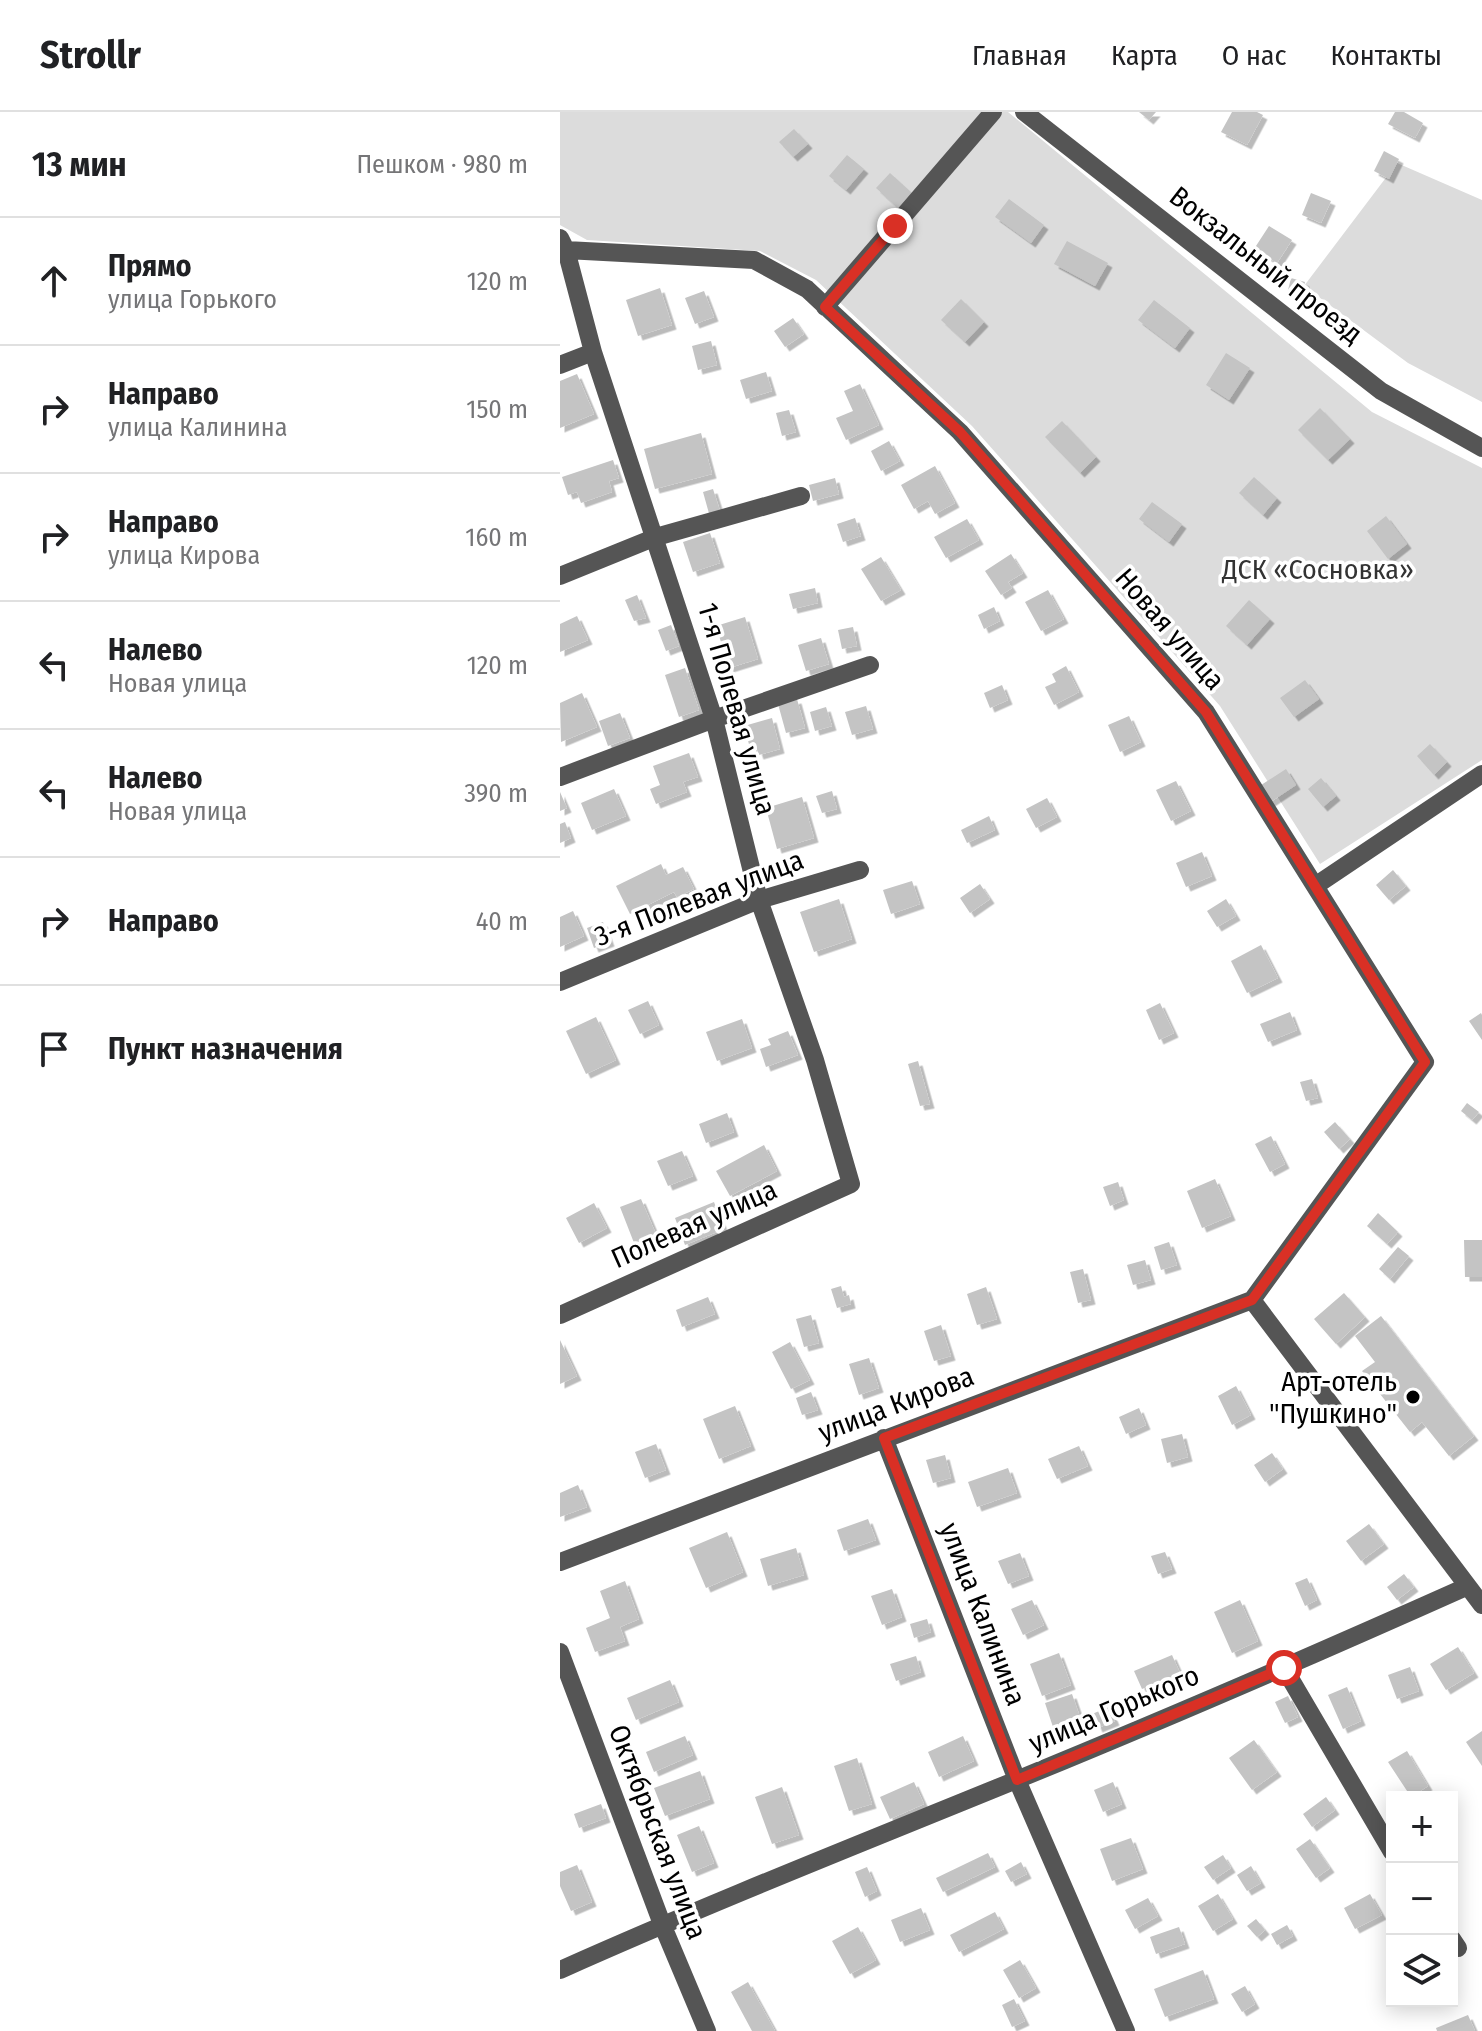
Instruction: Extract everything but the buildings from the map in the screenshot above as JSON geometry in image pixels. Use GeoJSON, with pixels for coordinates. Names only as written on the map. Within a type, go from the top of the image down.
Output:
{"type":"FeatureCollection","features":[{"type":"Feature","properties":{"kind":"street"},"geometry":{"type":"LineString","coordinates":[[825,307],[993,112]]}},
{"type":"Feature","properties":{"kind":"street","name":"Вокзальный проезд"},"geometry":{"type":"LineString","coordinates":[[1024,112],[1381,391],[1482,448]]}},
{"type":"Feature","properties":{"kind":"street","name":"Новая улица"},"geometry":{"type":"LineString","coordinates":[[562,243],[754,260],[807,289],[960,432],[1206,712],[1425,1062],[1252,1300]]}},
{"type":"Feature","properties":{"kind":"street","name":"1-я Полевая улица"},"geometry":{"type":"LineString","coordinates":[[562,243],[593,352],[714,719],[759,900],[815,1060],[851,1184]]}},
{"type":"Feature","properties":{"kind":"street"},"geometry":{"type":"LineString","coordinates":[[560,365],[593,352]]}},
{"type":"Feature","properties":{"kind":"street"},"geometry":{"type":"LineString","coordinates":[[560,576],[656,537],[801,496]]}},
{"type":"Feature","properties":{"kind":"street"},"geometry":{"type":"LineString","coordinates":[[560,777],[870,665]]}},
{"type":"Feature","properties":{"kind":"street"},"geometry":{"type":"LineString","coordinates":[[1315,886],[1482,774]]}},
{"type":"Feature","properties":{"kind":"street","name":"3-я Полевая улица"},"geometry":{"type":"LineString","coordinates":[[560,982],[759,900],[860,870]]}},
{"type":"Feature","properties":{"kind":"street","name":"Полевая улица"},"geometry":{"type":"LineString","coordinates":[[560,1315],[851,1184]]}},
{"type":"Feature","properties":{"kind":"street"},"geometry":{"type":"LineString","coordinates":[[1252,1300],[1482,1605]]}},
{"type":"Feature","properties":{"kind":"street","name":"улица Кирова"},"geometry":{"type":"LineString","coordinates":[[560,1562],[1252,1300]]}},
{"type":"Feature","properties":{"kind":"street","name":"улица Калинина"},"geometry":{"type":"LineString","coordinates":[[884,1438],[1017,1780],[1126,2031]]}},
{"type":"Feature","properties":{"kind":"street","name":"улица Горького"},"geometry":{"type":"LineString","coordinates":[[560,1970],[662,1924],[1284,1668],[1466,1587]]}},
{"type":"Feature","properties":{"kind":"street","name":"Октябрьская улица"},"geometry":{"type":"LineString","coordinates":[[560,1652],[662,1924],[707,2031]]}},
{"type":"Feature","properties":{"kind":"street"},"geometry":{"type":"LineString","coordinates":[[1284,1668],[1386,1842]]}},
{"type":"Feature","properties":{"kind":"green space","name":"ДСК «Сосновка»"},"geometry":{"type":"Polygon","coordinates":[[[560,112],[1008,112],[1372,412],[1482,468],[1482,760],[1320,864],[1220,706],[972,426],[816,280],[760,251],[587,240],[560,225],[560,112]]]}},
{"type":"Feature","properties":{"kind":"green space"},"geometry":{"type":"Polygon","coordinates":[[[1397,163],[1482,200],[1482,402],[1408,363],[1304,286],[1397,163]]]}},
{"type":"Feature","properties":{"kind":"place","name":"Арт-отель \"Пушкино\""},"geometry":{"type":"Point","coordinates":[1413,1397]}},
{"type":"Feature","properties":{"kind":"route"},"geometry":{"type":"LineString","coordinates":[[895,226],[825,307],[960,432],[1206,712],[1425,1062],[1252,1300],[884,1438],[1017,1780],[1284,1668]]}}]}
